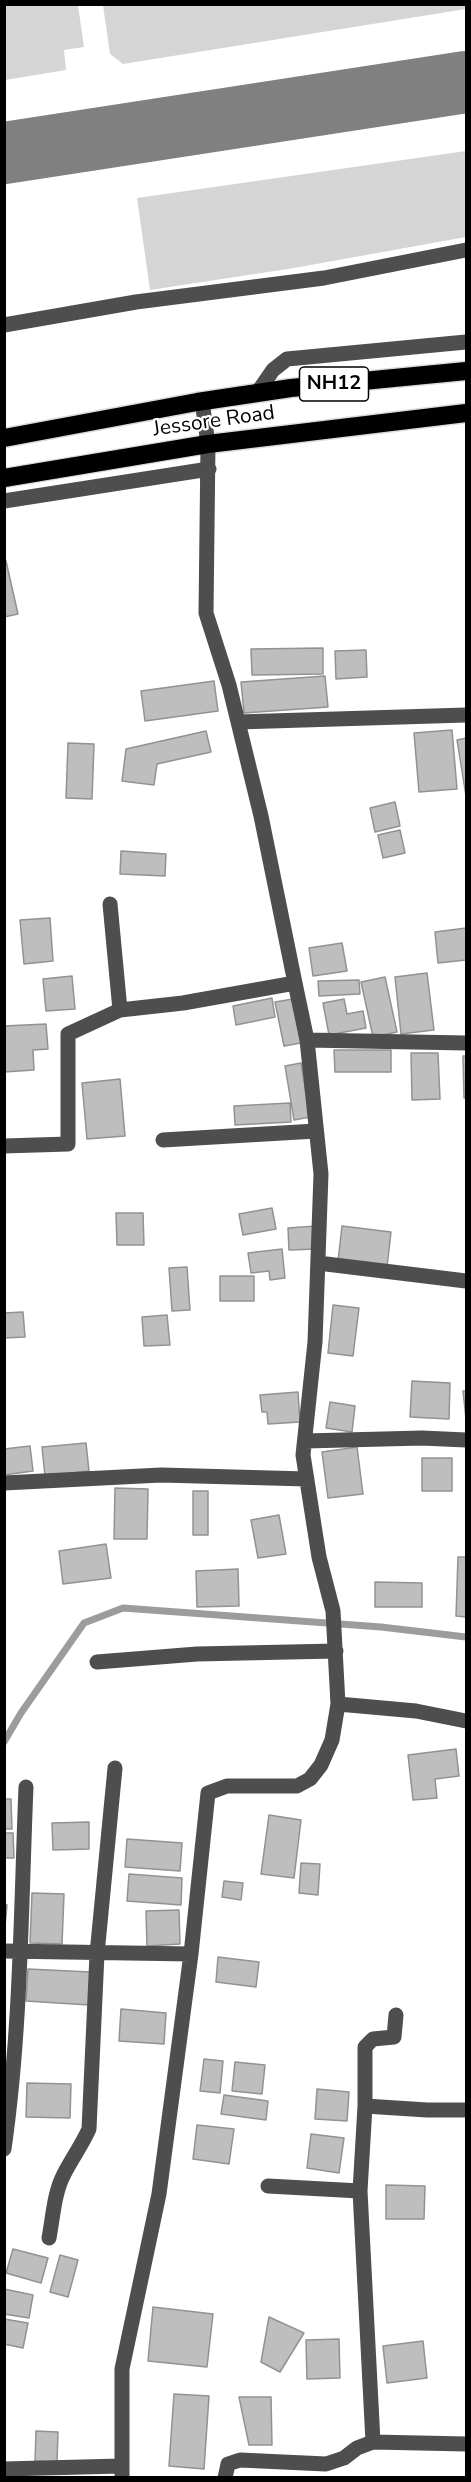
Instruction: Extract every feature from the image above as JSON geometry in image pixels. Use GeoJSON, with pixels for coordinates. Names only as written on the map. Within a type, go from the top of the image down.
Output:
{"type":"FeatureCollection","features":[{"type":"Feature","properties":{"kind":"highway","name":"NH12"},"geometry":{"type":"LineString","coordinates":[[4,438],[257,393],[466,371]]}},
{"type":"Feature","properties":{"kind":"highway","name":"Jessore Road"},"geometry":{"type":"LineString","coordinates":[[4,478],[208,444],[466,413]]}},
{"type":"Feature","properties":{"kind":"street"},"geometry":{"type":"LineString","coordinates":[[4,325],[136,302],[324,278],[466,250]]}},
{"type":"Feature","properties":{"kind":"street"},"geometry":{"type":"LineString","coordinates":[[257,393],[273,370],[287,359],[466,342]]}},
{"type":"Feature","properties":{"kind":"street"},"geometry":{"type":"LineString","coordinates":[[4,2469],[121,2472],[122,2369],[159,2194],[191,1954],[208,1793],[227,1786],[297,1786],[310,1779],[321,1765],[332,1740],[338,1704],[333,1611],[319,1557],[303,1455],[315,1342],[321,1174],[306,1040],[261,816],[238,722],[206,613],[209,469],[202,401]]}},
{"type":"Feature","properties":{"kind":"street"},"geometry":{"type":"LineString","coordinates":[[4,501],[209,469]]}},
{"type":"Feature","properties":{"kind":"street"},"geometry":{"type":"LineString","coordinates":[[238,722],[466,715]]}},
{"type":"Feature","properties":{"kind":"street"},"geometry":{"type":"LineString","coordinates":[[110,904],[120,1010]]}},
{"type":"Feature","properties":{"kind":"street"},"geometry":{"type":"LineString","coordinates":[[4,1146],[68,1144],[68,1035],[120,1010],[183,1003],[295,983]]}},
{"type":"Feature","properties":{"kind":"street"},"geometry":{"type":"LineString","coordinates":[[306,1040],[466,1043]]}},
{"type":"Feature","properties":{"kind":"street"},"geometry":{"type":"LineString","coordinates":[[163,1140],[316,1131]]}},
{"type":"Feature","properties":{"kind":"street"},"geometry":{"type":"LineString","coordinates":[[318,1263],[466,1281]]}},
{"type":"Feature","properties":{"kind":"street"},"geometry":{"type":"LineString","coordinates":[[305,1441],[422,1438],[466,1440]]}},
{"type":"Feature","properties":{"kind":"street"},"geometry":{"type":"LineString","coordinates":[[4,1482],[161,1475],[307,1479]]}},
{"type":"Feature","properties":{"kind":"street"},"geometry":{"type":"LineString","coordinates":[[97,1662],[336,1645]]}},
{"type":"Feature","properties":{"kind":"street"},"geometry":{"type":"LineString","coordinates":[[338,1704],[416,1712],[466,1721]]}},
{"type":"Feature","properties":{"kind":"street"},"geometry":{"type":"LineString","coordinates":[[49,2238],[58,2189],[64,2174],[80,2150],[88,2129],[96,1954],[115,1768]]}},
{"type":"Feature","properties":{"kind":"street"},"geometry":{"type":"LineString","coordinates":[[4,2149],[10,2114],[12,1952],[26,1787]]}},
{"type":"Feature","properties":{"kind":"street"},"geometry":{"type":"LineString","coordinates":[[12,1952],[191,1954]]}},
{"type":"Feature","properties":{"kind":"street"},"geometry":{"type":"LineString","coordinates":[[373,2442],[360,2191],[365,2106],[365,2048],[373,2039],[394,2037],[396,2015]]}},
{"type":"Feature","properties":{"kind":"street"},"geometry":{"type":"LineString","coordinates":[[365,2106],[466,2110]]}},
{"type":"Feature","properties":{"kind":"street"},"geometry":{"type":"LineString","coordinates":[[268,2186],[360,2191]]}},
{"type":"Feature","properties":{"kind":"street"},"geometry":{"type":"LineString","coordinates":[[225,2478],[228,2464],[240,2460],[326,2471],[357,2448],[373,2442],[466,2444]]}},
{"type":"Feature","properties":{"kind":"shaded area"},"geometry":{"type":"Polygon","coordinates":[[[5,4],[78,5],[84,47],[64,50],[66,70],[5,80],[5,4]]]}},
{"type":"Feature","properties":{"kind":"shaded area"},"geometry":{"type":"Polygon","coordinates":[[[466,4],[466,9],[123,64],[110,54],[103,5],[466,4]]]}},
{"type":"Feature","properties":{"kind":"shaded area"},"geometry":{"type":"Polygon","coordinates":[[[466,151],[466,237],[294,268],[150,290],[137,198],[466,151]]]}},
{"type":"Feature","properties":{"kind":"building"},"geometry":{"type":"Polygon","coordinates":[[[6,561],[18,614],[4,617],[4,562],[6,561]]]}},
{"type":"Feature","properties":{"kind":"building"},"geometry":{"type":"Polygon","coordinates":[[[323,648],[323,674],[252,675],[251,649],[323,648]]]}},
{"type":"Feature","properties":{"kind":"building"},"geometry":{"type":"Polygon","coordinates":[[[366,650],[367,677],[336,679],[335,651],[366,650]]]}},
{"type":"Feature","properties":{"kind":"building"},"geometry":{"type":"Polygon","coordinates":[[[325,676],[328,707],[244,713],[241,682],[325,676]]]}},
{"type":"Feature","properties":{"kind":"building"},"geometry":{"type":"Polygon","coordinates":[[[214,681],[218,711],[145,721],[141,691],[214,681]]]}},
{"type":"Feature","properties":{"kind":"building"},"geometry":{"type":"Polygon","coordinates":[[[452,730],[457,789],[419,792],[414,733],[452,730]]]}},
{"type":"Feature","properties":{"kind":"building"},"geometry":{"type":"Polygon","coordinates":[[[206,731],[211,752],[157,764],[154,785],[122,781],[126,749],[206,731]]]}},
{"type":"Feature","properties":{"kind":"building"},"geometry":{"type":"Polygon","coordinates":[[[466,738],[466,796],[457,740],[466,738]]]}},
{"type":"Feature","properties":{"kind":"building"},"geometry":{"type":"Polygon","coordinates":[[[68,743],[94,744],[92,799],[66,798],[68,743]]]}},
{"type":"Feature","properties":{"kind":"building"},"geometry":{"type":"Polygon","coordinates":[[[395,802],[400,826],[375,832],[370,808],[395,802]]]}},
{"type":"Feature","properties":{"kind":"building"},"geometry":{"type":"Polygon","coordinates":[[[400,830],[405,853],[383,858],[378,835],[400,830]]]}},
{"type":"Feature","properties":{"kind":"building"},"geometry":{"type":"Polygon","coordinates":[[[121,851],[166,854],[165,876],[120,874],[121,851]]]}},
{"type":"Feature","properties":{"kind":"building"},"geometry":{"type":"Polygon","coordinates":[[[50,918],[53,961],[24,964],[20,920],[50,918]]]}},
{"type":"Feature","properties":{"kind":"building"},"geometry":{"type":"Polygon","coordinates":[[[466,928],[466,960],[438,963],[435,932],[466,928]]]}},
{"type":"Feature","properties":{"kind":"building"},"geometry":{"type":"Polygon","coordinates":[[[342,943],[347,971],[313,976],[309,948],[342,943]]]}},
{"type":"Feature","properties":{"kind":"building"},"geometry":{"type":"Polygon","coordinates":[[[427,973],[434,1030],[401,1034],[395,977],[427,973]]]}},
{"type":"Feature","properties":{"kind":"building"},"geometry":{"type":"Polygon","coordinates":[[[72,976],[75,1009],[46,1011],[43,979],[72,976]]]}},
{"type":"Feature","properties":{"kind":"building"},"geometry":{"type":"Polygon","coordinates":[[[385,977],[397,1032],[373,1037],[361,982],[385,977]]]}},
{"type":"Feature","properties":{"kind":"building"},"geometry":{"type":"Polygon","coordinates":[[[359,980],[360,994],[319,996],[318,981],[359,980]]]}},
{"type":"Feature","properties":{"kind":"building"},"geometry":{"type":"Polygon","coordinates":[[[272,998],[275,1017],[236,1025],[233,1006],[272,998]]]}},
{"type":"Feature","properties":{"kind":"building"},"geometry":{"type":"Polygon","coordinates":[[[293,999],[301,1043],[284,1046],[275,1002],[293,999]]]}},
{"type":"Feature","properties":{"kind":"building"},"geometry":{"type":"Polygon","coordinates":[[[344,999],[347,1014],[363,1011],[366,1028],[329,1035],[323,1003],[344,999]]]}},
{"type":"Feature","properties":{"kind":"building"},"geometry":{"type":"Polygon","coordinates":[[[46,1024],[48,1049],[33,1050],[34,1070],[4,1072],[4,1026],[46,1024]]]}},
{"type":"Feature","properties":{"kind":"building"},"geometry":{"type":"Polygon","coordinates":[[[334,1050],[391,1050],[391,1072],[335,1072],[334,1050]]]}},
{"type":"Feature","properties":{"kind":"building"},"geometry":{"type":"Polygon","coordinates":[[[411,1053],[438,1053],[440,1099],[412,1100],[411,1053]]]}},
{"type":"Feature","properties":{"kind":"building"},"geometry":{"type":"Polygon","coordinates":[[[463,1056],[466,1056],[466,1098],[464,1098],[463,1056]]]}},
{"type":"Feature","properties":{"kind":"building"},"geometry":{"type":"Polygon","coordinates":[[[301,1063],[310,1117],[294,1120],[285,1066],[301,1063]]]}},
{"type":"Feature","properties":{"kind":"building"},"geometry":{"type":"Polygon","coordinates":[[[120,1079],[125,1136],[87,1139],[82,1083],[120,1079]]]}},
{"type":"Feature","properties":{"kind":"building"},"geometry":{"type":"Polygon","coordinates":[[[290,1103],[291,1122],[235,1125],[234,1106],[290,1103]]]}},
{"type":"Feature","properties":{"kind":"building"},"geometry":{"type":"Polygon","coordinates":[[[272,1208],[276,1229],[243,1235],[239,1214],[272,1208]]]}},
{"type":"Feature","properties":{"kind":"building"},"geometry":{"type":"Polygon","coordinates":[[[116,1213],[143,1213],[144,1245],[117,1245],[116,1213]]]}},
{"type":"Feature","properties":{"kind":"building"},"geometry":{"type":"Polygon","coordinates":[[[316,1226],[317,1249],[289,1250],[288,1228],[316,1226]]]}},
{"type":"Feature","properties":{"kind":"building"},"geometry":{"type":"Polygon","coordinates":[[[342,1226],[391,1232],[387,1267],[338,1261],[342,1226]]]}},
{"type":"Feature","properties":{"kind":"building"},"geometry":{"type":"Polygon","coordinates":[[[282,1249],[285,1278],[270,1280],[269,1271],[251,1273],[248,1253],[282,1249]]]}},
{"type":"Feature","properties":{"kind":"building"},"geometry":{"type":"Polygon","coordinates":[[[187,1267],[190,1310],[172,1311],[169,1268],[187,1267]]]}},
{"type":"Feature","properties":{"kind":"building"},"geometry":{"type":"Polygon","coordinates":[[[220,1276],[254,1276],[254,1301],[220,1301],[220,1276]]]}},
{"type":"Feature","properties":{"kind":"building"},"geometry":{"type":"Polygon","coordinates":[[[333,1305],[359,1308],[353,1356],[328,1353],[333,1305]]]}},
{"type":"Feature","properties":{"kind":"building"},"geometry":{"type":"Polygon","coordinates":[[[23,1312],[25,1337],[4,1338],[4,1313],[23,1312]]]}},
{"type":"Feature","properties":{"kind":"building"},"geometry":{"type":"Polygon","coordinates":[[[167,1315],[170,1345],[144,1346],[142,1317],[167,1315]]]}},
{"type":"Feature","properties":{"kind":"building"},"geometry":{"type":"Polygon","coordinates":[[[412,1381],[450,1383],[449,1419],[410,1417],[412,1381]]]}},
{"type":"Feature","properties":{"kind":"building"},"geometry":{"type":"Polygon","coordinates":[[[463,1391],[466,1391],[466,1419],[463,1391]]]}},
{"type":"Feature","properties":{"kind":"building"},"geometry":{"type":"Polygon","coordinates":[[[298,1392],[300,1422],[268,1424],[267,1412],[262,1412],[260,1395],[298,1392]]]}},
{"type":"Feature","properties":{"kind":"building"},"geometry":{"type":"Polygon","coordinates":[[[330,1402],[355,1406],[352,1432],[326,1428],[330,1402]]]}},
{"type":"Feature","properties":{"kind":"building"},"geometry":{"type":"Polygon","coordinates":[[[86,1443],[89,1471],[45,1476],[42,1447],[86,1443]]]}},
{"type":"Feature","properties":{"kind":"building"},"geometry":{"type":"Polygon","coordinates":[[[30,1446],[33,1471],[4,1475],[4,1449],[30,1446]]]}},
{"type":"Feature","properties":{"kind":"building"},"geometry":{"type":"Polygon","coordinates":[[[357,1447],[363,1494],[328,1498],[322,1452],[357,1447]]]}},
{"type":"Feature","properties":{"kind":"building"},"geometry":{"type":"Polygon","coordinates":[[[422,1458],[452,1458],[452,1491],[422,1491],[422,1458]]]}},
{"type":"Feature","properties":{"kind":"building"},"geometry":{"type":"Polygon","coordinates":[[[115,1488],[148,1489],[147,1539],[114,1539],[115,1488]]]}},
{"type":"Feature","properties":{"kind":"building"},"geometry":{"type":"Polygon","coordinates":[[[193,1491],[208,1491],[208,1535],[193,1535],[193,1491]]]}},
{"type":"Feature","properties":{"kind":"building"},"geometry":{"type":"Polygon","coordinates":[[[279,1515],[286,1554],[258,1558],[251,1520],[279,1515]]]}},
{"type":"Feature","properties":{"kind":"building"},"geometry":{"type":"Polygon","coordinates":[[[106,1544],[111,1578],[63,1584],[59,1551],[106,1544]]]}},
{"type":"Feature","properties":{"kind":"building"},"geometry":{"type":"Polygon","coordinates":[[[458,1557],[466,1557],[466,1617],[456,1616],[458,1557]]]}},
{"type":"Feature","properties":{"kind":"building"},"geometry":{"type":"Polygon","coordinates":[[[238,1569],[239,1606],[197,1607],[196,1571],[238,1569]]]}},
{"type":"Feature","properties":{"kind":"building"},"geometry":{"type":"Polygon","coordinates":[[[375,1582],[422,1583],[422,1607],[375,1607],[375,1582]]]}},
{"type":"Feature","properties":{"kind":"building"},"geometry":{"type":"Polygon","coordinates":[[[456,1749],[459,1776],[435,1779],[437,1798],[413,1800],[408,1755],[456,1749]]]}},
{"type":"Feature","properties":{"kind":"building"},"geometry":{"type":"Polygon","coordinates":[[[4,1799],[11,1799],[12,1829],[4,1829],[4,1799]]]}},
{"type":"Feature","properties":{"kind":"building"},"geometry":{"type":"Polygon","coordinates":[[[269,1815],[301,1820],[294,1878],[261,1874],[269,1815]]]}},
{"type":"Feature","properties":{"kind":"building"},"geometry":{"type":"Polygon","coordinates":[[[89,1822],[89,1849],[53,1850],[52,1823],[89,1822]]]}},
{"type":"Feature","properties":{"kind":"building"},"geometry":{"type":"Polygon","coordinates":[[[4,1833],[13,1833],[14,1858],[4,1858],[4,1833]]]}},
{"type":"Feature","properties":{"kind":"building"},"geometry":{"type":"Polygon","coordinates":[[[127,1839],[182,1843],[180,1871],[125,1867],[127,1839]]]}},
{"type":"Feature","properties":{"kind":"building"},"geometry":{"type":"Polygon","coordinates":[[[301,1863],[320,1864],[318,1895],[299,1893],[301,1863]]]}},
{"type":"Feature","properties":{"kind":"building"},"geometry":{"type":"Polygon","coordinates":[[[129,1874],[182,1878],[181,1905],[127,1901],[129,1874]]]}},
{"type":"Feature","properties":{"kind":"building"},"geometry":{"type":"Polygon","coordinates":[[[224,1881],[243,1883],[241,1900],[222,1897],[224,1881]]]}},
{"type":"Feature","properties":{"kind":"building"},"geometry":{"type":"Polygon","coordinates":[[[32,1893],[64,1894],[62,1944],[30,1943],[32,1893]]]}},
{"type":"Feature","properties":{"kind":"building"},"geometry":{"type":"Polygon","coordinates":[[[4,1904],[7,1905],[4,1937],[4,1904]]]}},
{"type":"Feature","properties":{"kind":"building"},"geometry":{"type":"Polygon","coordinates":[[[179,1910],[180,1944],[147,1946],[146,1911],[179,1910]]]}},
{"type":"Feature","properties":{"kind":"building"},"geometry":{"type":"Polygon","coordinates":[[[218,1957],[259,1962],[256,1987],[216,1982],[218,1957]]]}},
{"type":"Feature","properties":{"kind":"building"},"geometry":{"type":"Polygon","coordinates":[[[28,1969],[90,1972],[89,2005],[26,2001],[28,1969]]]}},
{"type":"Feature","properties":{"kind":"building"},"geometry":{"type":"Polygon","coordinates":[[[121,2009],[166,2013],[164,2044],[119,2041],[121,2009]]]}},
{"type":"Feature","properties":{"kind":"building"},"geometry":{"type":"Polygon","coordinates":[[[204,2059],[223,2061],[220,2093],[200,2091],[204,2059]]]}},
{"type":"Feature","properties":{"kind":"building"},"geometry":{"type":"Polygon","coordinates":[[[235,2062],[265,2065],[262,2094],[232,2091],[235,2062]]]}},
{"type":"Feature","properties":{"kind":"building"},"geometry":{"type":"Polygon","coordinates":[[[27,2083],[71,2084],[70,2118],[26,2117],[27,2083]]]}},
{"type":"Feature","properties":{"kind":"building"},"geometry":{"type":"Polygon","coordinates":[[[317,2089],[349,2092],[347,2121],[315,2119],[317,2089]]]}},
{"type":"Feature","properties":{"kind":"building"},"geometry":{"type":"Polygon","coordinates":[[[224,2095],[268,2101],[266,2120],[221,2114],[224,2095]]]}},
{"type":"Feature","properties":{"kind":"building"},"geometry":{"type":"Polygon","coordinates":[[[197,2125],[234,2129],[229,2164],[193,2159],[197,2125]]]}},
{"type":"Feature","properties":{"kind":"building"},"geometry":{"type":"Polygon","coordinates":[[[311,2134],[344,2138],[339,2173],[307,2168],[311,2134]]]}},
{"type":"Feature","properties":{"kind":"building"},"geometry":{"type":"Polygon","coordinates":[[[386,2185],[425,2186],[424,2219],[386,2219],[386,2185]]]}},
{"type":"Feature","properties":{"kind":"building"},"geometry":{"type":"Polygon","coordinates":[[[13,2249],[48,2258],[41,2283],[6,2273],[13,2249]]]}},
{"type":"Feature","properties":{"kind":"building"},"geometry":{"type":"Polygon","coordinates":[[[60,2255],[78,2260],[68,2297],[50,2292],[60,2255]]]}},
{"type":"Feature","properties":{"kind":"building"},"geometry":{"type":"Polygon","coordinates":[[[4,2289],[33,2295],[29,2318],[4,2314],[4,2289]]]}},
{"type":"Feature","properties":{"kind":"building"},"geometry":{"type":"Polygon","coordinates":[[[153,2307],[213,2314],[207,2367],[148,2361],[153,2307]]]}},
{"type":"Feature","properties":{"kind":"building"},"geometry":{"type":"Polygon","coordinates":[[[269,2317],[304,2333],[280,2372],[261,2362],[269,2317]]]}},
{"type":"Feature","properties":{"kind":"building"},"geometry":{"type":"Polygon","coordinates":[[[4,2319],[28,2323],[23,2348],[4,2344],[4,2319]]]}},
{"type":"Feature","properties":{"kind":"building"},"geometry":{"type":"Polygon","coordinates":[[[339,2339],[340,2378],[307,2379],[306,2340],[339,2339]]]}},
{"type":"Feature","properties":{"kind":"building"},"geometry":{"type":"Polygon","coordinates":[[[423,2341],[427,2378],[387,2383],[383,2346],[423,2341]]]}},
{"type":"Feature","properties":{"kind":"building"},"geometry":{"type":"Polygon","coordinates":[[[174,2394],[209,2396],[204,2469],[169,2466],[174,2394]]]}},
{"type":"Feature","properties":{"kind":"building"},"geometry":{"type":"Polygon","coordinates":[[[239,2397],[271,2397],[272,2445],[249,2445],[239,2397]]]}},
{"type":"Feature","properties":{"kind":"building"},"geometry":{"type":"Polygon","coordinates":[[[36,2431],[58,2432],[57,2462],[35,2461],[36,2431]]]}},
{"type":"Feature","properties":{"kind":"waterway"},"geometry":{"type":"LineString","coordinates":[[4,1742],[21,1713],[84,1623],[123,1608],[381,1627],[466,1637]]}},
{"type":"Feature","properties":{"kind":"taxiway"},"geometry":{"type":"LineString","coordinates":[[4,153],[466,82]]}}]}
